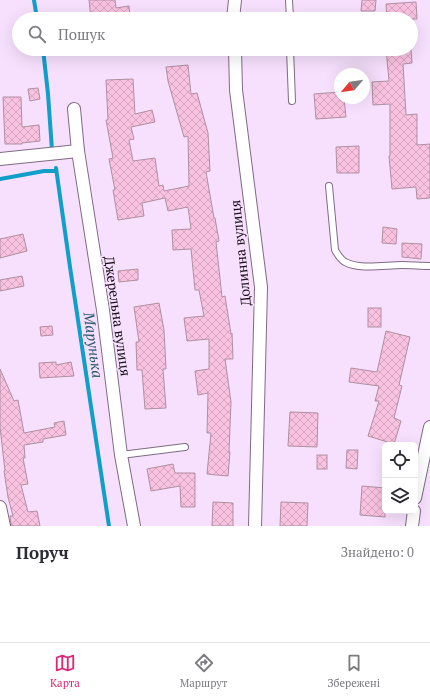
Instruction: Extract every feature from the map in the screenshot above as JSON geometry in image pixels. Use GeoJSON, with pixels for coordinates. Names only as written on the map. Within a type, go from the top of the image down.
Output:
{"type":"FeatureCollection","features":[{"type":"Feature","properties":{"kind":"street"},"geometry":{"type":"LineString","coordinates":[[234,12],[235,0]]}},
{"type":"Feature","properties":{"kind":"street","name":"Долинна вулиця"},"geometry":{"type":"LineString","coordinates":[[235,56],[236,90],[261,287],[255,526]]}},
{"type":"Feature","properties":{"kind":"street","name":"Джерельна вулиця"},"geometry":{"type":"LineString","coordinates":[[74,109],[78,151],[103,310],[121,455],[134,526]]}},
{"type":"Feature","properties":{"kind":"street"},"geometry":{"type":"LineString","coordinates":[[0,159],[78,151]]}},
{"type":"Feature","properties":{"kind":"street"},"geometry":{"type":"LineString","coordinates":[[418,484],[430,427]]}},
{"type":"Feature","properties":{"kind":"street"},"geometry":{"type":"LineString","coordinates":[[0,507],[4,526]]}},
{"type":"Feature","properties":{"kind":"street"},"geometry":{"type":"LineString","coordinates":[[412,526],[414,514]]}},
{"type":"Feature","properties":{"kind":"lane"},"geometry":{"type":"LineString","coordinates":[[289,0],[290,12]]}},
{"type":"Feature","properties":{"kind":"lane"},"geometry":{"type":"LineString","coordinates":[[290,56],[292,101]]}},
{"type":"Feature","properties":{"kind":"lane"},"geometry":{"type":"LineString","coordinates":[[329,186],[335,250],[339,258],[345,262],[359,265],[430,266]]}},
{"type":"Feature","properties":{"kind":"lane"},"geometry":{"type":"LineString","coordinates":[[121,455],[185,447]]}},
{"type":"Feature","properties":{"kind":"building"},"geometry":{"type":"Polygon","coordinates":[[[89,0],[115,0],[116,8],[129,6],[130,12],[90,12],[89,0]]]}},
{"type":"Feature","properties":{"kind":"building"},"geometry":{"type":"Polygon","coordinates":[[[362,0],[376,0],[375,11],[361,11],[362,0]]]}},
{"type":"Feature","properties":{"kind":"building"},"geometry":{"type":"Polygon","coordinates":[[[416,2],[417,12],[387,12],[386,4],[416,2]]]}},
{"type":"Feature","properties":{"kind":"building"},"geometry":{"type":"Polygon","coordinates":[[[387,56],[412,56],[412,63],[403,64],[406,115],[417,114],[417,145],[430,144],[430,198],[417,199],[416,187],[392,189],[389,156],[390,104],[373,105],[372,82],[389,81],[387,56]]]}},
{"type":"Feature","properties":{"kind":"building"},"geometry":{"type":"Polygon","coordinates":[[[188,65],[191,94],[197,93],[208,133],[210,171],[206,172],[219,241],[216,242],[222,297],[225,296],[231,334],[232,333],[233,359],[225,359],[231,402],[228,476],[207,474],[211,433],[207,433],[208,393],[198,395],[195,371],[209,369],[209,339],[187,341],[184,318],[204,316],[199,290],[195,290],[191,249],[173,250],[172,230],[191,229],[188,207],[168,211],[165,198],[142,203],[144,216],[118,220],[113,190],[115,190],[109,159],[113,158],[106,120],[108,120],[106,80],[133,79],[135,114],[152,110],[155,122],[131,127],[134,139],[129,140],[133,161],[155,158],[159,186],[163,185],[164,191],[189,186],[188,136],[184,137],[168,81],[166,67],[188,65]]]}},
{"type":"Feature","properties":{"kind":"building"},"geometry":{"type":"Polygon","coordinates":[[[38,88],[40,99],[30,101],[28,89],[38,88]]]}},
{"type":"Feature","properties":{"kind":"building"},"geometry":{"type":"Polygon","coordinates":[[[334,92],[334,104],[345,104],[346,117],[316,119],[314,94],[334,92]]]}},
{"type":"Feature","properties":{"kind":"building"},"geometry":{"type":"Polygon","coordinates":[[[3,97],[21,97],[22,127],[39,125],[40,141],[22,144],[5,144],[3,97]]]}},
{"type":"Feature","properties":{"kind":"building"},"geometry":{"type":"Polygon","coordinates":[[[359,146],[359,173],[337,173],[336,147],[359,146]]]}},
{"type":"Feature","properties":{"kind":"building"},"geometry":{"type":"Polygon","coordinates":[[[383,227],[397,229],[396,244],[382,243],[383,227]]]}},
{"type":"Feature","properties":{"kind":"building"},"geometry":{"type":"Polygon","coordinates":[[[23,234],[27,251],[0,258],[0,239],[23,234]]]}},
{"type":"Feature","properties":{"kind":"building"},"geometry":{"type":"Polygon","coordinates":[[[402,243],[422,244],[421,259],[402,257],[402,243]]]}},
{"type":"Feature","properties":{"kind":"building"},"geometry":{"type":"Polygon","coordinates":[[[138,269],[138,280],[119,282],[118,271],[138,269]]]}},
{"type":"Feature","properties":{"kind":"building"},"geometry":{"type":"Polygon","coordinates":[[[22,276],[24,286],[0,291],[0,280],[22,276]]]}},
{"type":"Feature","properties":{"kind":"building"},"geometry":{"type":"Polygon","coordinates":[[[159,303],[164,330],[166,369],[163,369],[166,408],[145,409],[142,370],[137,370],[136,342],[139,342],[134,307],[159,303]]]}},
{"type":"Feature","properties":{"kind":"building"},"geometry":{"type":"Polygon","coordinates":[[[368,308],[381,308],[381,327],[368,327],[368,308]]]}},
{"type":"Feature","properties":{"kind":"building"},"geometry":{"type":"Polygon","coordinates":[[[52,326],[53,335],[41,336],[40,327],[52,326]]]}},
{"type":"Feature","properties":{"kind":"building"},"geometry":{"type":"Polygon","coordinates":[[[386,331],[410,337],[399,385],[402,386],[394,418],[401,421],[395,442],[388,442],[368,436],[379,401],[375,401],[379,386],[349,382],[351,368],[377,372],[386,331]]]}},
{"type":"Feature","properties":{"kind":"building"},"geometry":{"type":"Polygon","coordinates":[[[56,362],[56,365],[71,362],[74,376],[40,378],[39,363],[56,362]]]}},
{"type":"Feature","properties":{"kind":"building"},"geometry":{"type":"Polygon","coordinates":[[[0,369],[14,401],[18,400],[24,433],[55,427],[54,423],[64,421],[66,435],[43,439],[43,442],[24,445],[25,458],[23,458],[28,484],[21,485],[28,512],[37,511],[40,526],[11,526],[10,516],[13,516],[4,471],[0,427],[0,369]]]}},
{"type":"Feature","properties":{"kind":"building"},"geometry":{"type":"Polygon","coordinates":[[[290,412],[318,413],[317,447],[288,446],[290,412]]]}},
{"type":"Feature","properties":{"kind":"building"},"geometry":{"type":"Polygon","coordinates":[[[347,450],[358,450],[357,469],[346,468],[347,450]]]}},
{"type":"Feature","properties":{"kind":"building"},"geometry":{"type":"Polygon","coordinates":[[[317,455],[327,455],[327,469],[317,469],[317,455]]]}},
{"type":"Feature","properties":{"kind":"building"},"geometry":{"type":"Polygon","coordinates":[[[173,464],[175,473],[195,473],[195,507],[181,507],[180,486],[151,491],[147,469],[173,464]]]}},
{"type":"Feature","properties":{"kind":"building"},"geometry":{"type":"Polygon","coordinates":[[[362,486],[382,488],[382,514],[385,514],[385,517],[360,515],[362,486]]]}},
{"type":"Feature","properties":{"kind":"building"},"geometry":{"type":"Polygon","coordinates":[[[213,502],[233,503],[233,526],[212,526],[213,502]]]}},
{"type":"Feature","properties":{"kind":"building"},"geometry":{"type":"Polygon","coordinates":[[[281,502],[308,503],[307,526],[280,526],[281,502]]]}},
{"type":"Feature","properties":{"kind":"waterway","name":"Марунька"},"geometry":{"type":"LineString","coordinates":[[34,0],[36,12]]}},
{"type":"Feature","properties":{"kind":"waterway","name":"Марунька"},"geometry":{"type":"LineString","coordinates":[[44,56],[52,150]]}},
{"type":"Feature","properties":{"kind":"waterway","name":"Марунька"},"geometry":{"type":"LineString","coordinates":[[56,168],[109,526]]}},
{"type":"Feature","properties":{"kind":"waterway"},"geometry":{"type":"LineString","coordinates":[[0,179],[44,171],[56,171]]}}]}
